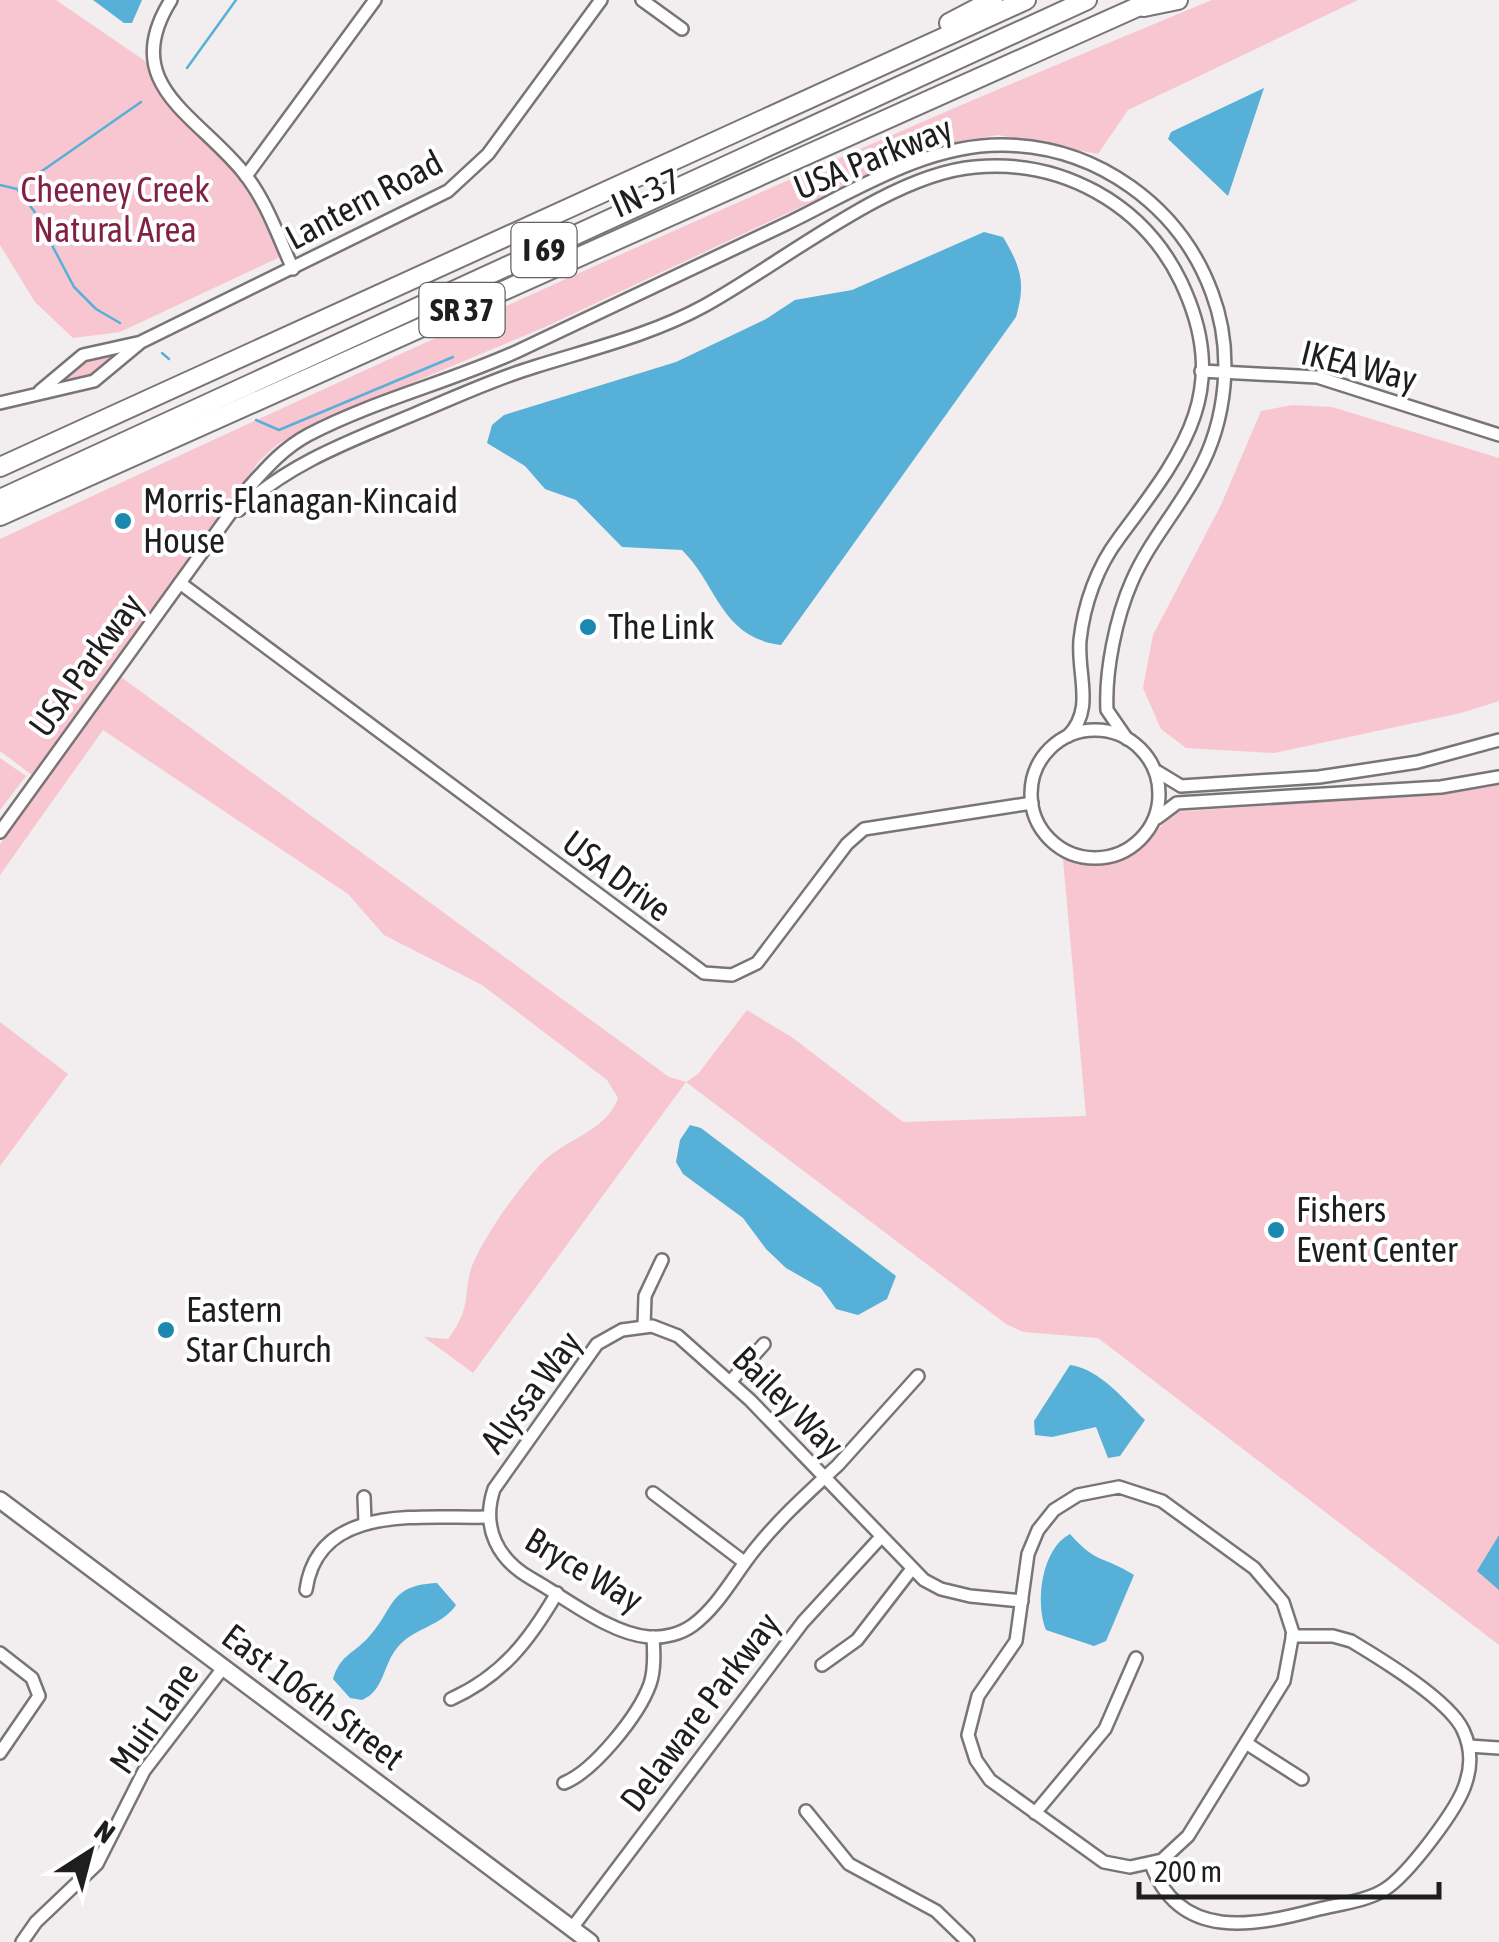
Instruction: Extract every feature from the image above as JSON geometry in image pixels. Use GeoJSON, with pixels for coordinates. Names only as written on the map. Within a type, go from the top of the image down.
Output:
{"type":"FeatureCollection","features":[{"type":"Feature","properties":{"kind":"highway"},"geometry":{"type":"LineString","coordinates":[[791,107],[992,0]]}},
{"type":"Feature","properties":{"kind":"highway","name":"I 69"},"geometry":{"type":"LineString","coordinates":[[0,467],[1026,0]]}},
{"type":"Feature","properties":{"kind":"highway","name":"I 69"},"geometry":{"type":"LineString","coordinates":[[0,498],[1087,0]]}},
{"type":"Feature","properties":{"kind":"highway","name":"IN-37"},"geometry":{"type":"LineString","coordinates":[[0,516],[1154,0]]}},
{"type":"Feature","properties":{"kind":"highway"},"geometry":{"type":"LineString","coordinates":[[1134,9],[1178,0]]}},
{"type":"Feature","properties":{"kind":"main road","name":"East 106th Street"},"geometry":{"type":"LineString","coordinates":[[2,1506],[590,1942]]}},
{"type":"Feature","properties":{"kind":"street"},"geometry":{"type":"LineString","coordinates":[[171,0],[152,44],[156,77],[168,96],[246,176],[293,268]]}},
{"type":"Feature","properties":{"kind":"street"},"geometry":{"type":"LineString","coordinates":[[246,176],[375,0]]}},
{"type":"Feature","properties":{"kind":"street","name":"Lantern Road"},"geometry":{"type":"LineString","coordinates":[[37,394],[83,355],[141,342],[430,202],[472,172],[601,0]]}},
{"type":"Feature","properties":{"kind":"street"},"geometry":{"type":"LineString","coordinates":[[642,0],[682,29]]}},
{"type":"Feature","properties":{"kind":"street","name":"USA Parkway"},"geometry":{"type":"LineString","coordinates":[[0,832],[268,464],[314,432],[515,352],[903,168],[963,148],[1026,146],[1064,154],[1109,172],[1150,201],[1200,264],[1221,326],[1225,372],[1219,417],[1205,457],[1145,555],[1122,610],[1106,701],[1110,720],[1127,739],[1161,776],[1180,786],[1383,768],[1499,740]]}},
{"type":"Feature","properties":{"kind":"street","name":"USA Parkway"},"geometry":{"type":"LineString","coordinates":[[218,530],[262,489],[310,458],[529,368],[672,322],[892,194],[934,175],[963,168],[1014,166],[1060,175],[1091,188],[1132,216],[1165,254],[1186,293],[1198,334],[1201,371],[1195,417],[1183,450],[1118,539],[1089,597],[1080,643],[1084,714],[1039,764],[1032,803]]}},
{"type":"Feature","properties":{"kind":"street","name":"Lantern Road"},"geometry":{"type":"LineString","coordinates":[[0,404],[94,381],[141,342]]}},
{"type":"Feature","properties":{"kind":"street","name":"IKEA Way"},"geometry":{"type":"LineString","coordinates":[[1201,371],[1318,377],[1499,436]]}},
{"type":"Feature","properties":{"kind":"street","name":"USA Drive"},"geometry":{"type":"LineString","coordinates":[[180,583],[704,973],[732,976],[758,962],[847,844],[864,828],[1032,803]]}},
{"type":"Feature","properties":{"kind":"street"},"geometry":{"type":"LineString","coordinates":[[1068,736],[1098,730],[1127,739]]}},
{"type":"Feature","properties":{"kind":"street"},"geometry":{"type":"LineString","coordinates":[[1149,760],[1159,797],[1151,825]]}},
{"type":"Feature","properties":{"kind":"street"},"geometry":{"type":"LineString","coordinates":[[1032,803],[1039,825],[1054,843],[1084,857],[1107,857],[1128,849],[1177,804],[1440,787],[1499,777]]}},
{"type":"Feature","properties":{"kind":"street"},"geometry":{"type":"LineString","coordinates":[[644,1326],[644,1296],[662,1260]]}},
{"type":"Feature","properties":{"kind":"street","name":"Bailey Way"},"geometry":{"type":"LineString","coordinates":[[644,1326],[678,1336],[730,1382],[826,1477],[911,1570]]}},
{"type":"Feature","properties":{"kind":"street","name":"Alyssa Way"},"geometry":{"type":"LineString","coordinates":[[489,1517],[494,1490],[587,1356],[608,1336],[644,1326]]}},
{"type":"Feature","properties":{"kind":"street"},"geometry":{"type":"LineString","coordinates":[[730,1382],[764,1344]]}},
{"type":"Feature","properties":{"kind":"street"},"geometry":{"type":"LineString","coordinates":[[653,1494],[744,1562],[918,1376]]}},
{"type":"Feature","properties":{"kind":"street"},"geometry":{"type":"LineString","coordinates":[[1119,1487],[1162,1501],[1254,1568],[1283,1602],[1292,1636],[1284,1681],[1246,1743],[1180,1846],[1152,1864],[1130,1867],[1104,1862],[982,1771],[968,1735],[978,1696],[1016,1640],[1028,1554],[1045,1520],[1078,1495],[1119,1487]]}},
{"type":"Feature","properties":{"kind":"street"},"geometry":{"type":"LineString","coordinates":[[364,1497],[365,1522]]}},
{"type":"Feature","properties":{"kind":"street"},"geometry":{"type":"LineString","coordinates":[[306,1590],[316,1558],[331,1539],[365,1522],[489,1517]]}},
{"type":"Feature","properties":{"kind":"street","name":"Bryce Way"},"geometry":{"type":"LineString","coordinates":[[489,1517],[494,1542],[508,1563],[622,1629],[653,1637],[671,1635],[694,1624],[744,1562]]}},
{"type":"Feature","properties":{"kind":"street","name":"Delaware Parkway"},"geometry":{"type":"LineString","coordinates":[[572,1928],[804,1622],[881,1537]]}},
{"type":"Feature","properties":{"kind":"street"},"geometry":{"type":"LineString","coordinates":[[822,1666],[857,1640],[911,1570],[941,1590],[1022,1602]]}},
{"type":"Feature","properties":{"kind":"street"},"geometry":{"type":"LineString","coordinates":[[451,1699],[488,1678],[516,1655],[557,1593]]}},
{"type":"Feature","properties":{"kind":"street"},"geometry":{"type":"LineString","coordinates":[[1152,1864],[1157,1880],[1181,1907],[1230,1926],[1263,1924],[1380,1893],[1402,1875],[1460,1796],[1468,1775],[1469,1746],[1449,1711],[1351,1641],[1333,1636],[1292,1636]]}},
{"type":"Feature","properties":{"kind":"street"},"geometry":{"type":"LineString","coordinates":[[564,1783],[592,1765],[646,1692],[653,1672],[653,1637]]}},
{"type":"Feature","properties":{"kind":"street"},"geometry":{"type":"LineString","coordinates":[[0,1653],[28,1674],[39,1696],[0,1753]]}},
{"type":"Feature","properties":{"kind":"street"},"geometry":{"type":"LineString","coordinates":[[1035,1812],[1105,1728],[1136,1658]]}},
{"type":"Feature","properties":{"kind":"street","name":"Muir Lane"},"geometry":{"type":"LineString","coordinates":[[22,1942],[36,1922],[97,1864],[144,1771],[224,1668]]}},
{"type":"Feature","properties":{"kind":"street"},"geometry":{"type":"LineString","coordinates":[[1246,1743],[1302,1779]]}},
{"type":"Feature","properties":{"kind":"street"},"geometry":{"type":"LineString","coordinates":[[1469,1746],[1499,1748]]}},
{"type":"Feature","properties":{"kind":"street"},"geometry":{"type":"LineString","coordinates":[[806,1811],[850,1864],[936,1911],[968,1942]]}},
{"type":"Feature","properties":{"kind":"green space","name":"Cheeney Creek Natural Area"},"geometry":{"type":"Polygon","coordinates":[[[0,0],[56,0],[145,61],[167,102],[245,183],[280,257],[120,332],[73,338],[35,302],[0,245],[0,0]]]}},
{"type":"Feature","properties":{"kind":"green space"},"geometry":{"type":"Polygon","coordinates":[[[1212,0],[1358,0],[1128,110],[1098,154],[998,135],[930,146],[545,327],[316,423],[278,444],[259,461],[32,775],[0,751],[0,539],[603,262],[1212,0]]]}},
{"type":"Feature","properties":{"kind":"green space"},"geometry":{"type":"Polygon","coordinates":[[[113,354],[93,375],[61,382],[85,360],[113,354]]]}},
{"type":"Feature","properties":{"kind":"green space"},"geometry":{"type":"Polygon","coordinates":[[[1292,405],[1332,407],[1499,458],[1499,701],[1461,713],[1274,753],[1186,748],[1161,729],[1143,688],[1153,635],[1221,505],[1261,411],[1292,405]]]}},
{"type":"Feature","properties":{"kind":"green space"},"geometry":{"type":"Polygon","coordinates":[[[121,677],[669,1077],[686,1082],[473,1373],[424,1337],[448,1339],[462,1316],[474,1261],[503,1211],[539,1166],[604,1120],[618,1098],[607,1080],[482,985],[384,935],[348,894],[103,730],[0,875],[0,844],[121,677]]]}},
{"type":"Feature","properties":{"kind":"green space"},"geometry":{"type":"Polygon","coordinates":[[[0,758],[26,776],[0,810],[0,758]]]}},
{"type":"Feature","properties":{"kind":"green space"},"geometry":{"type":"Polygon","coordinates":[[[1499,782],[1499,1645],[1098,1338],[1023,1332],[1006,1324],[686,1082],[698,1074],[747,1010],[793,1038],[903,1122],[1086,1116],[1063,859],[1100,864],[1127,857],[1174,812],[1418,795],[1499,782]]]}},
{"type":"Feature","properties":{"kind":"green space"},"geometry":{"type":"Polygon","coordinates":[[[0,1022],[68,1074],[0,1166],[0,1022]]]}},
{"type":"Feature","properties":{"kind":"water"},"geometry":{"type":"Polygon","coordinates":[[[93,0],[142,0],[132,23],[124,23],[93,0]]]}},
{"type":"Feature","properties":{"kind":"water"},"geometry":{"type":"Polygon","coordinates":[[[1264,88],[1228,196],[1168,139],[1171,132],[1264,88]]]}},
{"type":"Feature","properties":{"kind":"water"},"geometry":{"type":"Polygon","coordinates":[[[984,232],[1003,237],[1018,267],[1021,294],[1016,317],[781,645],[745,632],[733,621],[682,550],[622,547],[576,500],[545,489],[525,466],[487,443],[492,425],[504,415],[676,362],[766,319],[795,300],[852,290],[984,232]]]}},
{"type":"Feature","properties":{"kind":"water"},"geometry":{"type":"Polygon","coordinates":[[[690,1125],[701,1128],[896,1276],[887,1299],[858,1315],[836,1309],[821,1288],[786,1268],[743,1218],[683,1174],[676,1162],[680,1140],[690,1125]]]}},
{"type":"Feature","properties":{"kind":"water"},"geometry":{"type":"Polygon","coordinates":[[[1070,1365],[1101,1379],[1145,1420],[1120,1456],[1108,1458],[1096,1427],[1052,1437],[1035,1435],[1034,1421],[1070,1365]]]}},
{"type":"Feature","properties":{"kind":"water"},"geometry":{"type":"Polygon","coordinates":[[[1070,1534],[1094,1555],[1134,1575],[1106,1641],[1094,1646],[1046,1630],[1043,1619],[1041,1592],[1047,1564],[1060,1541],[1070,1534]]]}},
{"type":"Feature","properties":{"kind":"water"},"geometry":{"type":"Polygon","coordinates":[[[1499,1535],[1499,1590],[1477,1571],[1499,1535]]]}},
{"type":"Feature","properties":{"kind":"water"},"geometry":{"type":"Polygon","coordinates":[[[437,1583],[456,1605],[397,1648],[369,1696],[362,1700],[350,1698],[333,1679],[343,1660],[367,1639],[400,1594],[437,1583]]]}},
{"type":"Feature","properties":{"kind":"waterway"},"geometry":{"type":"LineString","coordinates":[[187,68],[236,0]]}},
{"type":"Feature","properties":{"kind":"waterway"},"geometry":{"type":"LineString","coordinates":[[19,187],[141,102]]}},
{"type":"Feature","properties":{"kind":"waterway"},"geometry":{"type":"LineString","coordinates":[[0,185],[17,189],[34,211],[74,287],[96,309],[120,323]]}},
{"type":"Feature","properties":{"kind":"waterway"},"geometry":{"type":"LineString","coordinates":[[162,353],[169,359]]}},
{"type":"Feature","properties":{"kind":"waterway"},"geometry":{"type":"LineString","coordinates":[[256,420],[279,430],[453,357]]}},
{"type":"Feature","properties":{"kind":"place","name":"Morris-Flanagan-Kincaid House"},"geometry":{"type":"Point","coordinates":[123,521]}},
{"type":"Feature","properties":{"kind":"place","name":"The Link"},"geometry":{"type":"Point","coordinates":[588,627]}},
{"type":"Feature","properties":{"kind":"place","name":"Fishers Event Center"},"geometry":{"type":"Point","coordinates":[1276,1230]}},
{"type":"Feature","properties":{"kind":"place","name":"Eastern Star Church"},"geometry":{"type":"Point","coordinates":[166,1330]}}]}
